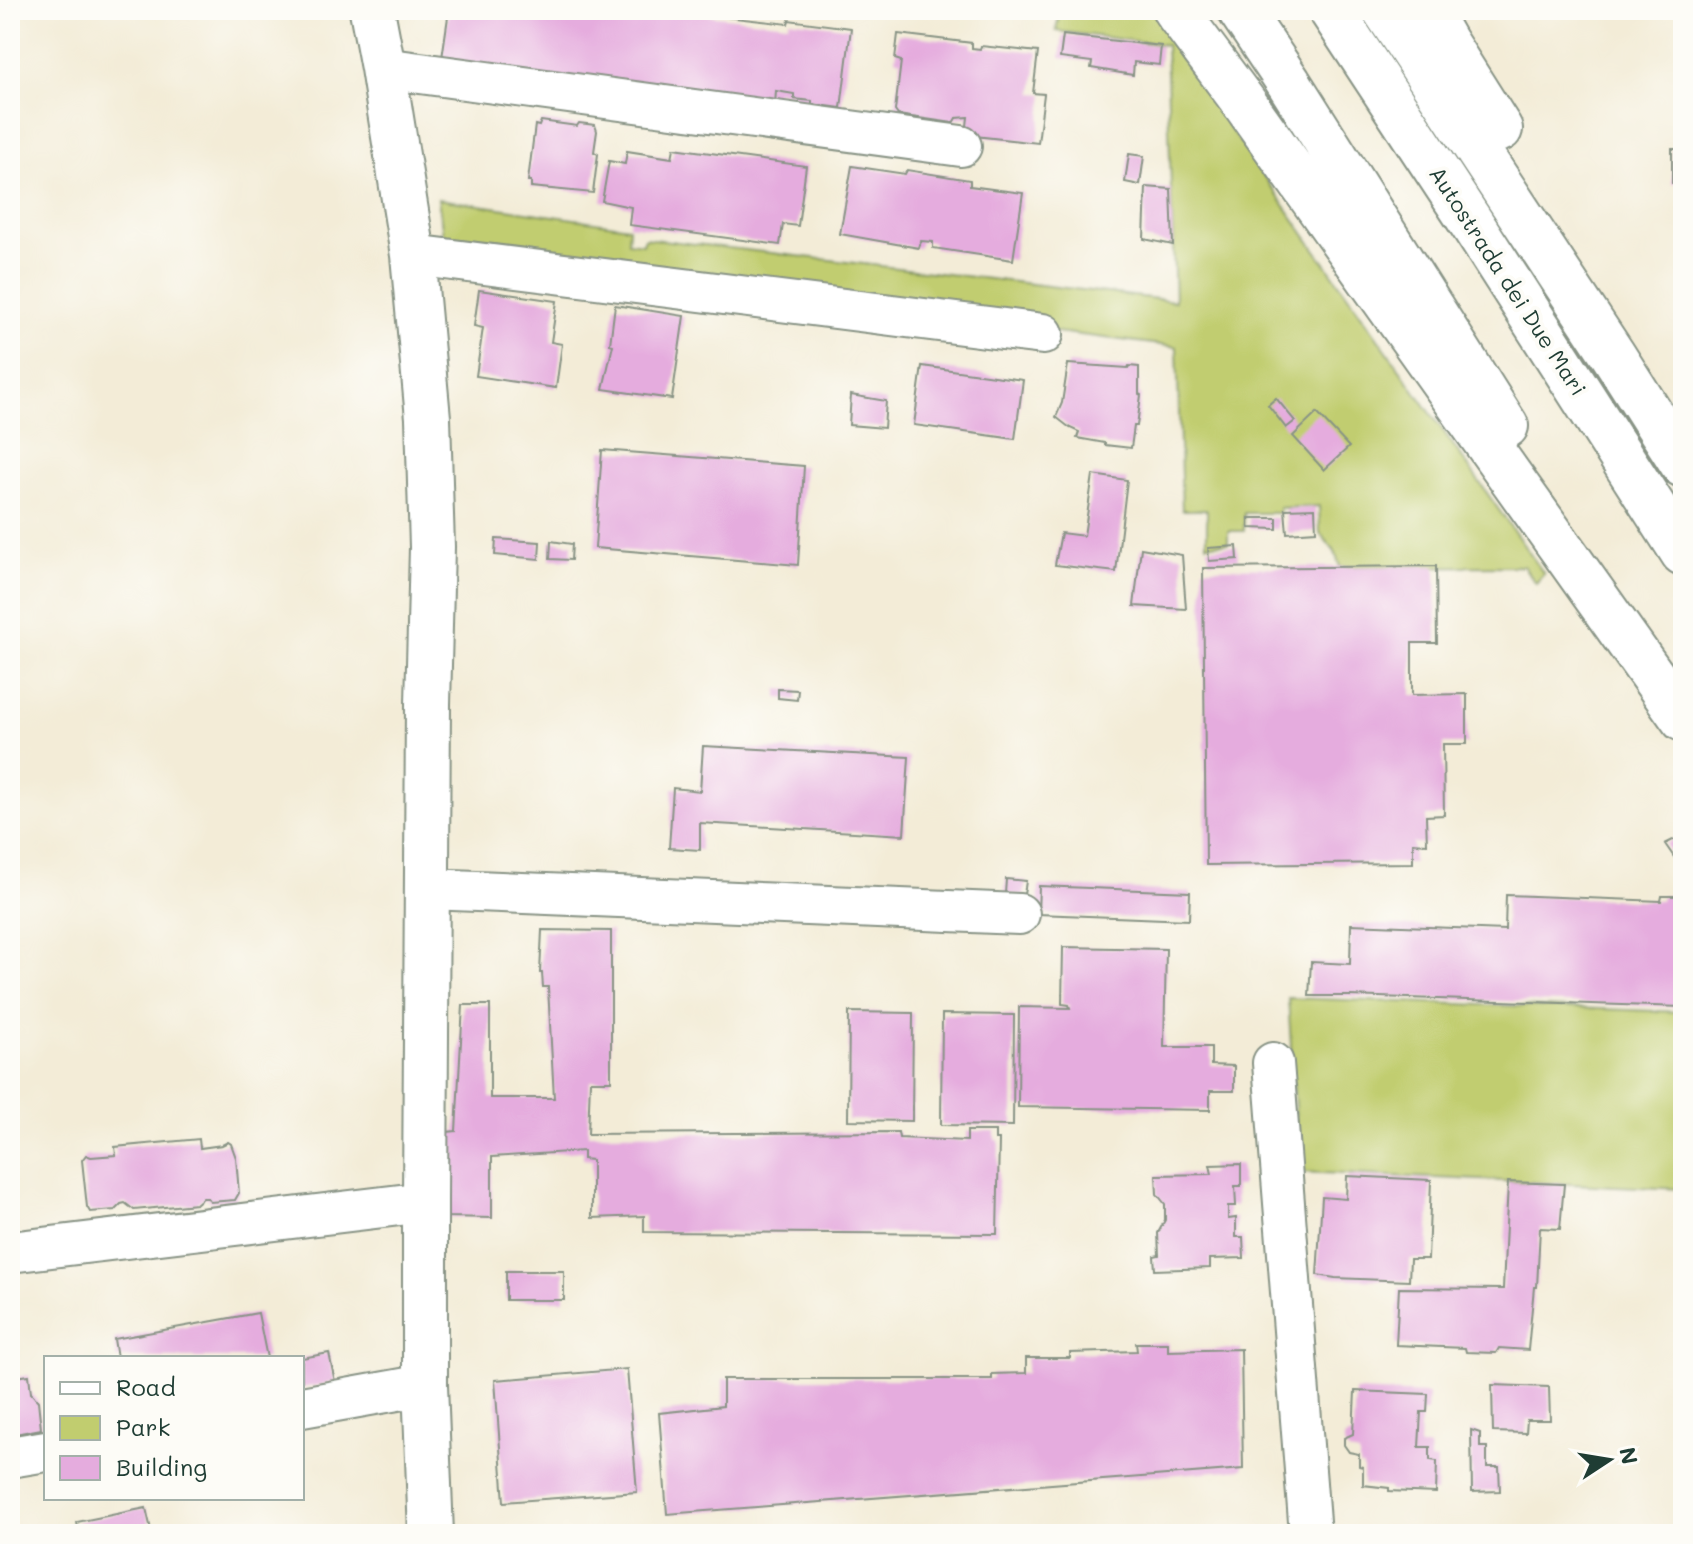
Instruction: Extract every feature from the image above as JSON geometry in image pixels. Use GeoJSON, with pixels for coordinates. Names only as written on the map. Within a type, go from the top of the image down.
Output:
{"type":"FeatureCollection","features":[{"type":"Feature","properties":{"kind":"main road"},"geometry":{"type":"LineString","coordinates":[[372,10],[413,255],[428,418],[432,547],[428,704],[425,1385],[431,1534]]}},
{"type":"Feature","properties":{"kind":"main road"},"geometry":{"type":"LineString","coordinates":[[1175,10],[1683,719]]}},
{"type":"Feature","properties":{"kind":"main road"},"geometry":{"type":"LineString","coordinates":[[1240,10],[1484,389],[1683,710]]}},
{"type":"Feature","properties":{"kind":"main road"},"geometry":{"type":"LineString","coordinates":[[1316,10],[1472,224]]}},
{"type":"Feature","properties":{"kind":"main road","name":"Autostrada dei Due Mari"},"geometry":{"type":"LineString","coordinates":[[1331,10],[1683,553]]}},
{"type":"Feature","properties":{"kind":"main road"},"geometry":{"type":"LineString","coordinates":[[1385,10],[1683,465]]}},
{"type":"Feature","properties":{"kind":"main road"},"geometry":{"type":"LineString","coordinates":[[1427,10],[1636,340],[1683,422]]}},
{"type":"Feature","properties":{"kind":"street"},"geometry":{"type":"LineString","coordinates":[[383,68],[961,146]]}},
{"type":"Feature","properties":{"kind":"street"},"geometry":{"type":"LineString","coordinates":[[413,255],[1043,334]]}},
{"type":"Feature","properties":{"kind":"street"},"geometry":{"type":"LineString","coordinates":[[428,889],[1019,914]]}},
{"type":"Feature","properties":{"kind":"street"},"geometry":{"type":"LineString","coordinates":[[1273,1063],[1310,1534]]}},
{"type":"Feature","properties":{"kind":"street"},"geometry":{"type":"LineString","coordinates":[[10,1252],[425,1202]]}},
{"type":"Feature","properties":{"kind":"street"},"geometry":{"type":"LineString","coordinates":[[304,1407],[425,1385]]}},
{"type":"Feature","properties":{"kind":"street"},"geometry":{"type":"LineString","coordinates":[[10,1457],[44,1451]]}},
{"type":"Feature","properties":{"kind":"green space"},"geometry":{"type":"Polygon","coordinates":[[[1060,10],[1152,10],[1173,38],[1170,43],[1544,574],[1536,583],[1523,566],[1340,567],[1335,552],[1320,533],[1319,506],[1279,508],[1279,513],[1244,513],[1244,531],[1228,531],[1228,543],[1207,544],[1207,510],[1182,510],[1177,347],[446,256],[438,199],[629,227],[628,242],[643,244],[645,238],[1175,301],[1166,45],[1056,31],[1060,10]]]}},
{"type":"Feature","properties":{"kind":"green space"},"geometry":{"type":"Polygon","coordinates":[[[1288,998],[1683,1012],[1683,1189],[1299,1172],[1288,998]]]}},
{"type":"Feature","properties":{"kind":"building"},"geometry":{"type":"Polygon","coordinates":[[[449,10],[663,10],[851,28],[841,108],[812,104],[812,101],[794,99],[794,94],[776,91],[775,105],[441,65],[449,10]]]}},
{"type":"Feature","properties":{"kind":"building"},"geometry":{"type":"Polygon","coordinates":[[[898,34],[972,43],[972,48],[980,49],[981,46],[1038,52],[1033,93],[1044,94],[1038,143],[966,135],[968,117],[956,118],[953,123],[898,115],[895,111],[901,61],[895,59],[898,34]]]}},
{"type":"Feature","properties":{"kind":"building"},"geometry":{"type":"Polygon","coordinates":[[[1063,35],[1161,46],[1159,65],[1134,62],[1133,75],[1091,68],[1092,62],[1060,58],[1063,35]]]}},
{"type":"Feature","properties":{"kind":"building"},"geometry":{"type":"Polygon","coordinates":[[[541,121],[595,125],[594,152],[598,154],[593,193],[531,187],[531,181],[528,181],[535,125],[539,126],[541,121]]]}},
{"type":"Feature","properties":{"kind":"building"},"geometry":{"type":"Polygon","coordinates":[[[674,148],[806,166],[798,226],[783,224],[780,245],[629,225],[631,207],[602,201],[609,161],[625,164],[627,151],[672,158],[674,148]]]}},
{"type":"Feature","properties":{"kind":"building"},"geometry":{"type":"Polygon","coordinates":[[[1672,149],[1683,149],[1683,183],[1672,183],[1672,149]]]}},
{"type":"Feature","properties":{"kind":"building"},"geometry":{"type":"Polygon","coordinates":[[[1129,154],[1144,156],[1140,185],[1125,182],[1129,154]]]}},
{"type":"Feature","properties":{"kind":"building"},"geometry":{"type":"Polygon","coordinates":[[[852,166],[905,174],[907,170],[970,180],[970,186],[1023,193],[1013,260],[933,248],[933,242],[921,241],[919,248],[840,234],[852,166]]]}},
{"type":"Feature","properties":{"kind":"building"},"geometry":{"type":"Polygon","coordinates":[[[1146,187],[1171,189],[1173,245],[1144,239],[1146,187]]]}},
{"type":"Feature","properties":{"kind":"building"},"geometry":{"type":"Polygon","coordinates":[[[479,290],[557,301],[551,342],[562,344],[556,388],[476,376],[483,328],[474,326],[479,290]]]}},
{"type":"Feature","properties":{"kind":"building"},"geometry":{"type":"Polygon","coordinates":[[[615,305],[684,316],[672,399],[603,389],[613,345],[610,344],[615,305]]]}},
{"type":"Feature","properties":{"kind":"building"},"geometry":{"type":"Polygon","coordinates":[[[1068,364],[1139,367],[1141,395],[1131,448],[1077,438],[1079,432],[1056,417],[1062,403],[1068,364]]]}},
{"type":"Feature","properties":{"kind":"building"},"geometry":{"type":"Polygon","coordinates":[[[922,366],[1023,380],[1015,439],[914,425],[922,366]]]}},
{"type":"Feature","properties":{"kind":"building"},"geometry":{"type":"Polygon","coordinates":[[[851,395],[886,401],[884,428],[849,425],[851,395]]]}},
{"type":"Feature","properties":{"kind":"building"},"geometry":{"type":"Polygon","coordinates":[[[1276,398],[1295,421],[1286,428],[1268,405],[1276,398]]]}},
{"type":"Feature","properties":{"kind":"building"},"geometry":{"type":"Polygon","coordinates":[[[1317,413],[1349,447],[1324,470],[1293,436],[1317,413]]]}},
{"type":"Feature","properties":{"kind":"building"},"geometry":{"type":"Polygon","coordinates":[[[602,450],[804,466],[798,565],[595,548],[602,450]]]}},
{"type":"Feature","properties":{"kind":"building"},"geometry":{"type":"Polygon","coordinates":[[[1093,475],[1127,480],[1116,572],[1055,565],[1061,533],[1084,536],[1093,475]]]}},
{"type":"Feature","properties":{"kind":"building"},"geometry":{"type":"Polygon","coordinates":[[[1315,508],[1316,531],[1287,533],[1285,509],[1315,508]]]}},
{"type":"Feature","properties":{"kind":"building"},"geometry":{"type":"Polygon","coordinates":[[[1249,518],[1277,518],[1277,529],[1249,528],[1249,518]]]}},
{"type":"Feature","properties":{"kind":"building"},"geometry":{"type":"Polygon","coordinates":[[[496,539],[540,542],[539,559],[495,555],[496,539]]]}},
{"type":"Feature","properties":{"kind":"building"},"geometry":{"type":"Polygon","coordinates":[[[551,541],[572,544],[571,560],[550,559],[551,541]]]}},
{"type":"Feature","properties":{"kind":"building"},"geometry":{"type":"Polygon","coordinates":[[[1237,546],[1238,559],[1209,561],[1208,548],[1237,546]]]}},
{"type":"Feature","properties":{"kind":"building"},"geometry":{"type":"Polygon","coordinates":[[[1141,548],[1182,555],[1186,609],[1134,606],[1141,548]]]}},
{"type":"Feature","properties":{"kind":"building"},"geometry":{"type":"Polygon","coordinates":[[[1436,566],[1437,643],[1412,643],[1412,695],[1467,694],[1467,744],[1443,744],[1444,815],[1426,816],[1427,844],[1413,843],[1413,863],[1206,865],[1203,568],[1436,566]]]}},
{"type":"Feature","properties":{"kind":"building"},"geometry":{"type":"Polygon","coordinates":[[[778,689],[798,690],[797,700],[778,698],[778,689]]]}},
{"type":"Feature","properties":{"kind":"building"},"geometry":{"type":"Polygon","coordinates":[[[703,746],[909,757],[904,835],[700,823],[700,850],[669,848],[673,788],[700,791],[703,746]]]}},
{"type":"Feature","properties":{"kind":"building"},"geometry":{"type":"Polygon","coordinates":[[[1683,835],[1683,870],[1665,844],[1683,835]]]}},
{"type":"Feature","properties":{"kind":"building"},"geometry":{"type":"Polygon","coordinates":[[[1006,879],[1026,881],[1024,895],[1005,894],[1006,879]]]}},
{"type":"Feature","properties":{"kind":"building"},"geometry":{"type":"Polygon","coordinates":[[[1039,886],[1190,892],[1189,920],[1038,914],[1039,886]]]}},
{"type":"Feature","properties":{"kind":"building"},"geometry":{"type":"Polygon","coordinates":[[[1506,895],[1661,901],[1662,896],[1683,896],[1683,1007],[1309,996],[1311,962],[1350,964],[1351,924],[1505,930],[1506,895]]]}},
{"type":"Feature","properties":{"kind":"building"},"geometry":{"type":"Polygon","coordinates":[[[542,930],[611,931],[611,1081],[590,1081],[588,1134],[898,1132],[899,1138],[967,1141],[967,1131],[995,1131],[995,1140],[999,1140],[997,1234],[644,1232],[644,1216],[592,1218],[592,1160],[583,1159],[583,1151],[492,1157],[492,1218],[447,1217],[447,1132],[456,1131],[463,1005],[490,1005],[490,1098],[554,1098],[548,987],[543,987],[540,973],[542,930]]]}},
{"type":"Feature","properties":{"kind":"building"},"geometry":{"type":"Polygon","coordinates":[[[1063,947],[1166,949],[1164,1047],[1211,1047],[1211,1065],[1234,1066],[1234,1091],[1210,1091],[1210,1110],[1018,1107],[1019,1007],[1070,1008],[1062,1004],[1063,947]]]}},
{"type":"Feature","properties":{"kind":"building"},"geometry":{"type":"Polygon","coordinates":[[[849,1012],[913,1013],[912,1121],[848,1120],[849,1012]]]}},
{"type":"Feature","properties":{"kind":"building"},"geometry":{"type":"Polygon","coordinates":[[[942,1014],[1014,1015],[1013,1126],[941,1125],[942,1014]]]}},
{"type":"Feature","properties":{"kind":"building"},"geometry":{"type":"Polygon","coordinates":[[[199,1139],[200,1148],[231,1144],[236,1158],[239,1193],[235,1200],[210,1202],[208,1198],[203,1198],[196,1204],[134,1210],[125,1203],[115,1210],[90,1212],[82,1160],[86,1155],[116,1155],[115,1147],[199,1139]]]}},
{"type":"Feature","properties":{"kind":"building"},"geometry":{"type":"Polygon","coordinates":[[[1241,1164],[1241,1186],[1235,1186],[1236,1206],[1228,1206],[1228,1219],[1236,1218],[1236,1237],[1243,1237],[1244,1258],[1210,1259],[1210,1268],[1155,1270],[1154,1256],[1159,1255],[1158,1233],[1165,1220],[1165,1204],[1157,1194],[1156,1175],[1212,1174],[1210,1165],[1241,1164]]]}},
{"type":"Feature","properties":{"kind":"building"},"geometry":{"type":"Polygon","coordinates":[[[1347,1176],[1431,1180],[1428,1259],[1410,1259],[1409,1281],[1317,1275],[1322,1197],[1346,1199],[1347,1176]]]}},
{"type":"Feature","properties":{"kind":"building"},"geometry":{"type":"Polygon","coordinates":[[[1508,1182],[1564,1184],[1560,1229],[1540,1228],[1537,1287],[1534,1287],[1528,1350],[1499,1348],[1496,1353],[1466,1352],[1465,1348],[1396,1345],[1399,1288],[1503,1289],[1508,1182]]]}},
{"type":"Feature","properties":{"kind":"building"},"geometry":{"type":"Polygon","coordinates":[[[506,1271],[564,1271],[564,1300],[506,1300],[506,1271]]]}},
{"type":"Feature","properties":{"kind":"building"},"geometry":{"type":"Polygon","coordinates":[[[258,1313],[267,1356],[117,1356],[114,1339],[258,1313]]]}},
{"type":"Feature","properties":{"kind":"building"},"geometry":{"type":"Polygon","coordinates":[[[1136,1343],[1168,1343],[1168,1351],[1241,1349],[1243,1469],[667,1514],[659,1413],[723,1406],[723,1379],[992,1379],[992,1374],[1026,1373],[1026,1358],[1070,1358],[1070,1353],[1137,1351],[1136,1343]]]}},
{"type":"Feature","properties":{"kind":"building"},"geometry":{"type":"Polygon","coordinates":[[[329,1353],[335,1382],[304,1388],[304,1358],[329,1353]]]}},
{"type":"Feature","properties":{"kind":"building"},"geometry":{"type":"Polygon","coordinates":[[[627,1369],[637,1492],[504,1502],[495,1380],[627,1369]]]}},
{"type":"Feature","properties":{"kind":"building"},"geometry":{"type":"Polygon","coordinates":[[[29,1375],[31,1393],[38,1401],[41,1429],[10,1435],[10,1378],[29,1375]]]}},
{"type":"Feature","properties":{"kind":"building"},"geometry":{"type":"Polygon","coordinates":[[[1492,1385],[1549,1387],[1550,1420],[1527,1420],[1526,1433],[1493,1432],[1492,1385]]]}},
{"type":"Feature","properties":{"kind":"building"},"geometry":{"type":"Polygon","coordinates":[[[1355,1391],[1428,1394],[1427,1412],[1421,1412],[1419,1447],[1430,1447],[1430,1460],[1437,1461],[1436,1493],[1389,1491],[1389,1488],[1363,1485],[1359,1454],[1349,1452],[1344,1445],[1344,1438],[1353,1434],[1355,1391]]]}},
{"type":"Feature","properties":{"kind":"building"},"geometry":{"type":"Polygon","coordinates":[[[1471,1430],[1480,1433],[1480,1447],[1487,1447],[1487,1467],[1499,1467],[1500,1491],[1472,1492],[1471,1430]]]}},
{"type":"Feature","properties":{"kind":"building"},"geometry":{"type":"Polygon","coordinates":[[[146,1508],[152,1534],[79,1534],[77,1522],[146,1508]]]}}]}
